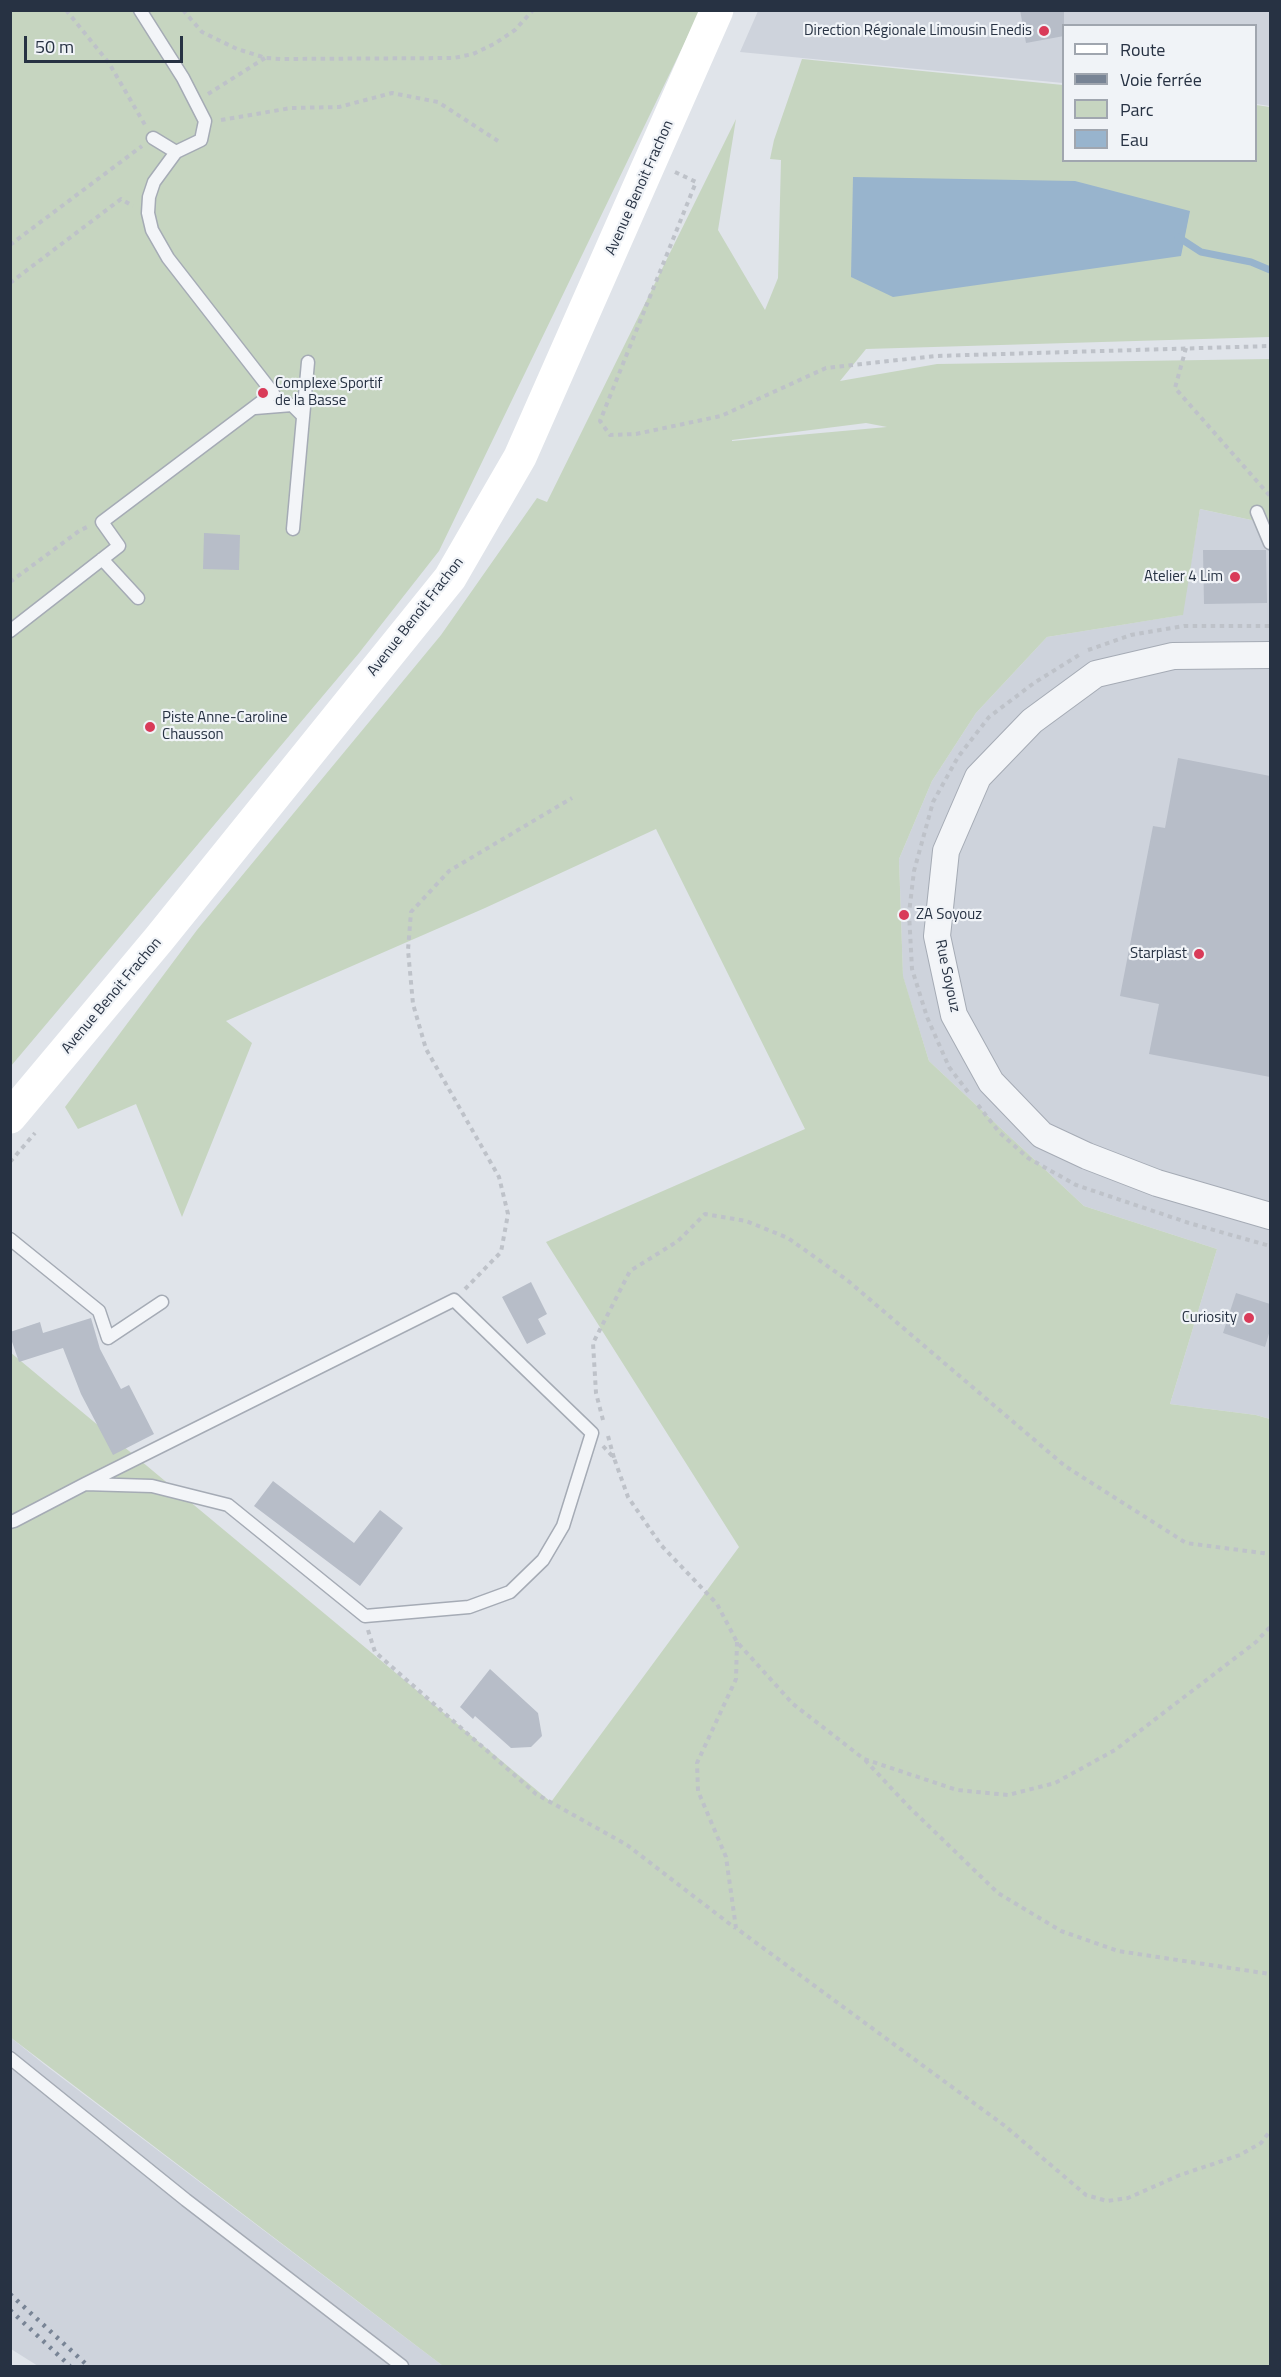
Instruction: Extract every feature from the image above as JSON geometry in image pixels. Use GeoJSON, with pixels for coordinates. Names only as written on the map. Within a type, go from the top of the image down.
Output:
{"type":"FeatureCollection","features":[{"type":"Feature","properties":{"kind":"main road","name":"Avenue Benoit Frachon"},"geometry":{"type":"LineString","coordinates":[[10,1116],[159,939],[450,578],[520,457],[717,10]]}},
{"type":"Feature","properties":{"kind":"street","name":"Rue Soyouz"},"geometry":{"type":"LineString","coordinates":[[1270,655],[1173,656],[1096,674],[1032,721],[978,777],[945,851],[937,936],[954,1015],[991,1082],[1042,1135],[1087,1156],[1157,1183],[1270,1216]]}},
{"type":"Feature","properties":{"kind":"lane"},"geometry":{"type":"LineString","coordinates":[[10,631],[119,546],[102,522],[273,393],[168,258],[152,230],[148,213],[149,196],[154,182],[176,152],[201,140],[205,121],[196,101],[140,10]]}},
{"type":"Feature","properties":{"kind":"lane"},"geometry":{"type":"LineString","coordinates":[[153,138],[176,152]]}},
{"type":"Feature","properties":{"kind":"lane"},"geometry":{"type":"LineString","coordinates":[[293,529],[308,362]]}},
{"type":"Feature","properties":{"kind":"lane"},"geometry":{"type":"LineString","coordinates":[[254,408],[292,405],[303,416]]}},
{"type":"Feature","properties":{"kind":"lane"},"geometry":{"type":"LineString","coordinates":[[1257,512],[1270,543]]}},
{"type":"Feature","properties":{"kind":"lane"},"geometry":{"type":"LineString","coordinates":[[102,559],[138,598]]}},
{"type":"Feature","properties":{"kind":"lane"},"geometry":{"type":"LineString","coordinates":[[10,1239],[99,1311],[108,1338],[162,1302]]}},
{"type":"Feature","properties":{"kind":"lane"},"geometry":{"type":"LineString","coordinates":[[10,1522],[85,1484],[454,1300],[592,1433],[563,1526],[543,1560],[510,1592],[469,1607],[364,1615],[228,1505],[152,1486],[85,1484]]}},
{"type":"Feature","properties":{"kind":"lane"},"geometry":{"type":"LineString","coordinates":[[10,2058],[186,2200],[402,2367]]}},
{"type":"Feature","properties":{"kind":"path"},"geometry":{"type":"LineString","coordinates":[[10,244],[153,138],[109,63],[66,10]]}},
{"type":"Feature","properties":{"kind":"path"},"geometry":{"type":"LineString","coordinates":[[183,10],[202,32],[237,49],[266,58],[454,58],[473,54],[494,44],[515,30],[533,10]]}},
{"type":"Feature","properties":{"kind":"path"},"geometry":{"type":"LineString","coordinates":[[196,101],[266,58]]}},
{"type":"Feature","properties":{"kind":"path"},"geometry":{"type":"LineString","coordinates":[[205,121],[291,108],[339,107],[392,93],[438,102],[498,141]]}},
{"type":"Feature","properties":{"kind":"path"},"geometry":{"type":"LineString","coordinates":[[671,170],[696,182],[600,421],[610,435],[636,434],[721,416],[826,368],[935,356],[1270,346]]}},
{"type":"Feature","properties":{"kind":"path"},"geometry":{"type":"LineString","coordinates":[[10,283],[121,200],[148,213]]}},
{"type":"Feature","properties":{"kind":"path"},"geometry":{"type":"LineString","coordinates":[[1186,348],[1174,387],[1270,496]]}},
{"type":"Feature","properties":{"kind":"path"},"geometry":{"type":"LineString","coordinates":[[10,582],[79,531],[102,522]]}},
{"type":"Feature","properties":{"kind":"path"},"geometry":{"type":"LineString","coordinates":[[970,1095],[949,1067],[927,1017],[912,969],[909,912],[914,871],[933,802],[958,757],[989,717],[1034,683],[1086,651],[1131,635],[1184,626],[1270,626]]}},
{"type":"Feature","properties":{"kind":"path"},"geometry":{"type":"LineString","coordinates":[[454,1300],[501,1252],[508,1214],[498,1177],[426,1049],[413,1004],[408,950],[411,912],[449,871],[572,798]]}},
{"type":"Feature","properties":{"kind":"path"},"geometry":{"type":"LineString","coordinates":[[977,1104],[999,1132],[1028,1158],[1076,1185],[1189,1223],[1270,1246]]}},
{"type":"Feature","properties":{"kind":"path"},"geometry":{"type":"LineString","coordinates":[[1270,1554],[1185,1544],[1065,1466],[847,1280],[788,1238],[746,1221],[705,1214],[678,1241],[630,1271],[593,1343],[596,1393],[614,1458],[628,1497],[661,1545],[717,1604],[736,1642],[793,1704],[864,1759],[908,1806],[998,1893],[1061,1931],[1118,1952],[1270,1974]]}},
{"type":"Feature","properties":{"kind":"path"},"geometry":{"type":"LineString","coordinates":[[592,1433],[614,1458]]}},
{"type":"Feature","properties":{"kind":"path"},"geometry":{"type":"LineString","coordinates":[[364,1615],[375,1652],[536,1794],[627,1845],[1005,2126],[1086,2195],[1107,2201],[1128,2198],[1180,2175],[1239,2155],[1261,2143],[1270,2131]]}},
{"type":"Feature","properties":{"kind":"path"},"geometry":{"type":"LineString","coordinates":[[864,1759],[957,1790],[1008,1795],[1055,1783],[1115,1750],[1256,1642],[1270,1627]]}},
{"type":"Feature","properties":{"kind":"path"},"geometry":{"type":"LineString","coordinates":[[736,1642],[736,1679],[697,1763],[698,1791],[726,1857],[736,1928]]}},
{"type":"Feature","properties":{"kind":"shaded area"},"geometry":{"type":"Polygon","coordinates":[[[758,11],[1270,11],[1270,106],[1257,104],[1257,24],[1062,24],[1062,83],[740,52],[758,11]]]}},
{"type":"Feature","properties":{"kind":"shaded area"},"geometry":{"type":"Polygon","coordinates":[[[1200,509],[1270,524],[1270,1419],[1256,1415],[1170,1404],[1217,1249],[1084,1206],[929,1061],[903,977],[899,859],[932,781],[976,713],[1047,637],[1182,615],[1200,509]]]}},
{"type":"Feature","properties":{"kind":"shaded area"},"geometry":{"type":"Polygon","coordinates":[[[10,2037],[443,2366],[38,2366],[11,2349],[10,2037]]]}},
{"type":"Feature","properties":{"kind":"green space","name":"Complexe Sportif de la Basse"},"geometry":{"type":"Polygon","coordinates":[[[10,11],[700,11],[439,551],[359,653],[11,1066],[10,11]]]}},
{"type":"Feature","properties":{"kind":"green space"},"geometry":{"type":"Polygon","coordinates":[[[802,59],[1062,85],[1062,162],[1257,162],[1257,105],[1270,107],[1270,337],[866,349],[840,381],[937,364],[1270,359],[1270,524],[1200,509],[1183,615],[1047,637],[976,713],[932,781],[899,859],[903,976],[929,1061],[1084,1206],[1217,1249],[1170,1404],[1256,1415],[1270,1419],[1270,2366],[443,2366],[10,2037],[10,1352],[551,1802],[739,1547],[546,1242],[805,1129],[656,829],[485,908],[226,1021],[252,1043],[182,1217],[136,1104],[78,1129],[65,1107],[197,930],[441,635],[537,498],[547,502],[736,119],[718,230],[765,310],[778,278],[781,160],[770,159],[774,140],[802,59]],[[866,423],[732,441],[887,427],[866,423]]]}},
{"type":"Feature","properties":{"kind":"water"},"geometry":{"type":"Polygon","coordinates":[[[853,177],[1075,181],[1190,211],[1181,256],[893,297],[851,277],[853,177]]]}},
{"type":"Feature","properties":{"kind":"building","name":"Direction Régionale Limousin Enedis"},"geometry":{"type":"Polygon","coordinates":[[[1020,10],[1064,10],[1062,36],[1026,43],[1020,10]]]}},
{"type":"Feature","properties":{"kind":"building"},"geometry":{"type":"Polygon","coordinates":[[[204,533],[240,535],[239,570],[203,569],[204,533]]]}},
{"type":"Feature","properties":{"kind":"building","name":"Atelier 4 Lim"},"geometry":{"type":"Polygon","coordinates":[[[1203,550],[1266,550],[1267,603],[1204,604],[1203,550]]]}},
{"type":"Feature","properties":{"kind":"building","name":"Starplast"},"geometry":{"type":"Polygon","coordinates":[[[1178,758],[1270,776],[1270,1077],[1149,1054],[1159,1004],[1120,996],[1153,826],[1165,828],[1178,758]]]}},
{"type":"Feature","properties":{"kind":"building"},"geometry":{"type":"Polygon","coordinates":[[[531,1282],[547,1314],[538,1319],[546,1334],[527,1344],[502,1297],[531,1282]]]}},
{"type":"Feature","properties":{"kind":"building","name":"Curiosity"},"geometry":{"type":"Polygon","coordinates":[[[1236,1293],[1270,1304],[1270,1330],[1265,1347],[1223,1333],[1236,1293]]]}},
{"type":"Feature","properties":{"kind":"building"},"geometry":{"type":"Polygon","coordinates":[[[91,1318],[100,1349],[121,1389],[129,1385],[154,1434],[113,1455],[81,1394],[63,1348],[19,1362],[10,1336],[10,1332],[40,1322],[43,1333],[91,1318]]]}},
{"type":"Feature","properties":{"kind":"building"},"geometry":{"type":"Polygon","coordinates":[[[273,1481],[354,1543],[380,1510],[403,1528],[360,1586],[254,1506],[273,1481]]]}},
{"type":"Feature","properties":{"kind":"building"},"geometry":{"type":"Polygon","coordinates":[[[490,1669],[538,1713],[542,1736],[531,1747],[511,1748],[475,1716],[473,1719],[460,1707],[490,1669]]]}},
{"type":"Feature","properties":{"kind":"waterway"},"geometry":{"type":"LineString","coordinates":[[1178,237],[1201,252],[1251,262],[1270,270]]}},
{"type":"Feature","properties":{"kind":"railway"},"geometry":{"type":"LineString","coordinates":[[10,2294],[88,2366]]}},
{"type":"Feature","properties":{"kind":"railway"},"geometry":{"type":"LineString","coordinates":[[10,2310],[70,2366]]}},
{"type":"Feature","properties":{"kind":"place","name":"Direction Régionale Limousin Enedis"},"geometry":{"type":"Point","coordinates":[1044,31]}},
{"type":"Feature","properties":{"kind":"place","name":"Complexe Sportif de la Basse"},"geometry":{"type":"Point","coordinates":[263,393]}},
{"type":"Feature","properties":{"kind":"place","name":"Atelier 4 Lim"},"geometry":{"type":"Point","coordinates":[1235,577]}},
{"type":"Feature","properties":{"kind":"place","name":"Piste Anne-Caroline Chausson"},"geometry":{"type":"Point","coordinates":[150,727]}},
{"type":"Feature","properties":{"kind":"place","name":"ZA Soyouz"},"geometry":{"type":"Point","coordinates":[904,915]}},
{"type":"Feature","properties":{"kind":"place","name":"Starplast"},"geometry":{"type":"Point","coordinates":[1199,954]}},
{"type":"Feature","properties":{"kind":"place","name":"Curiosity"},"geometry":{"type":"Point","coordinates":[1249,1318]}}]}
